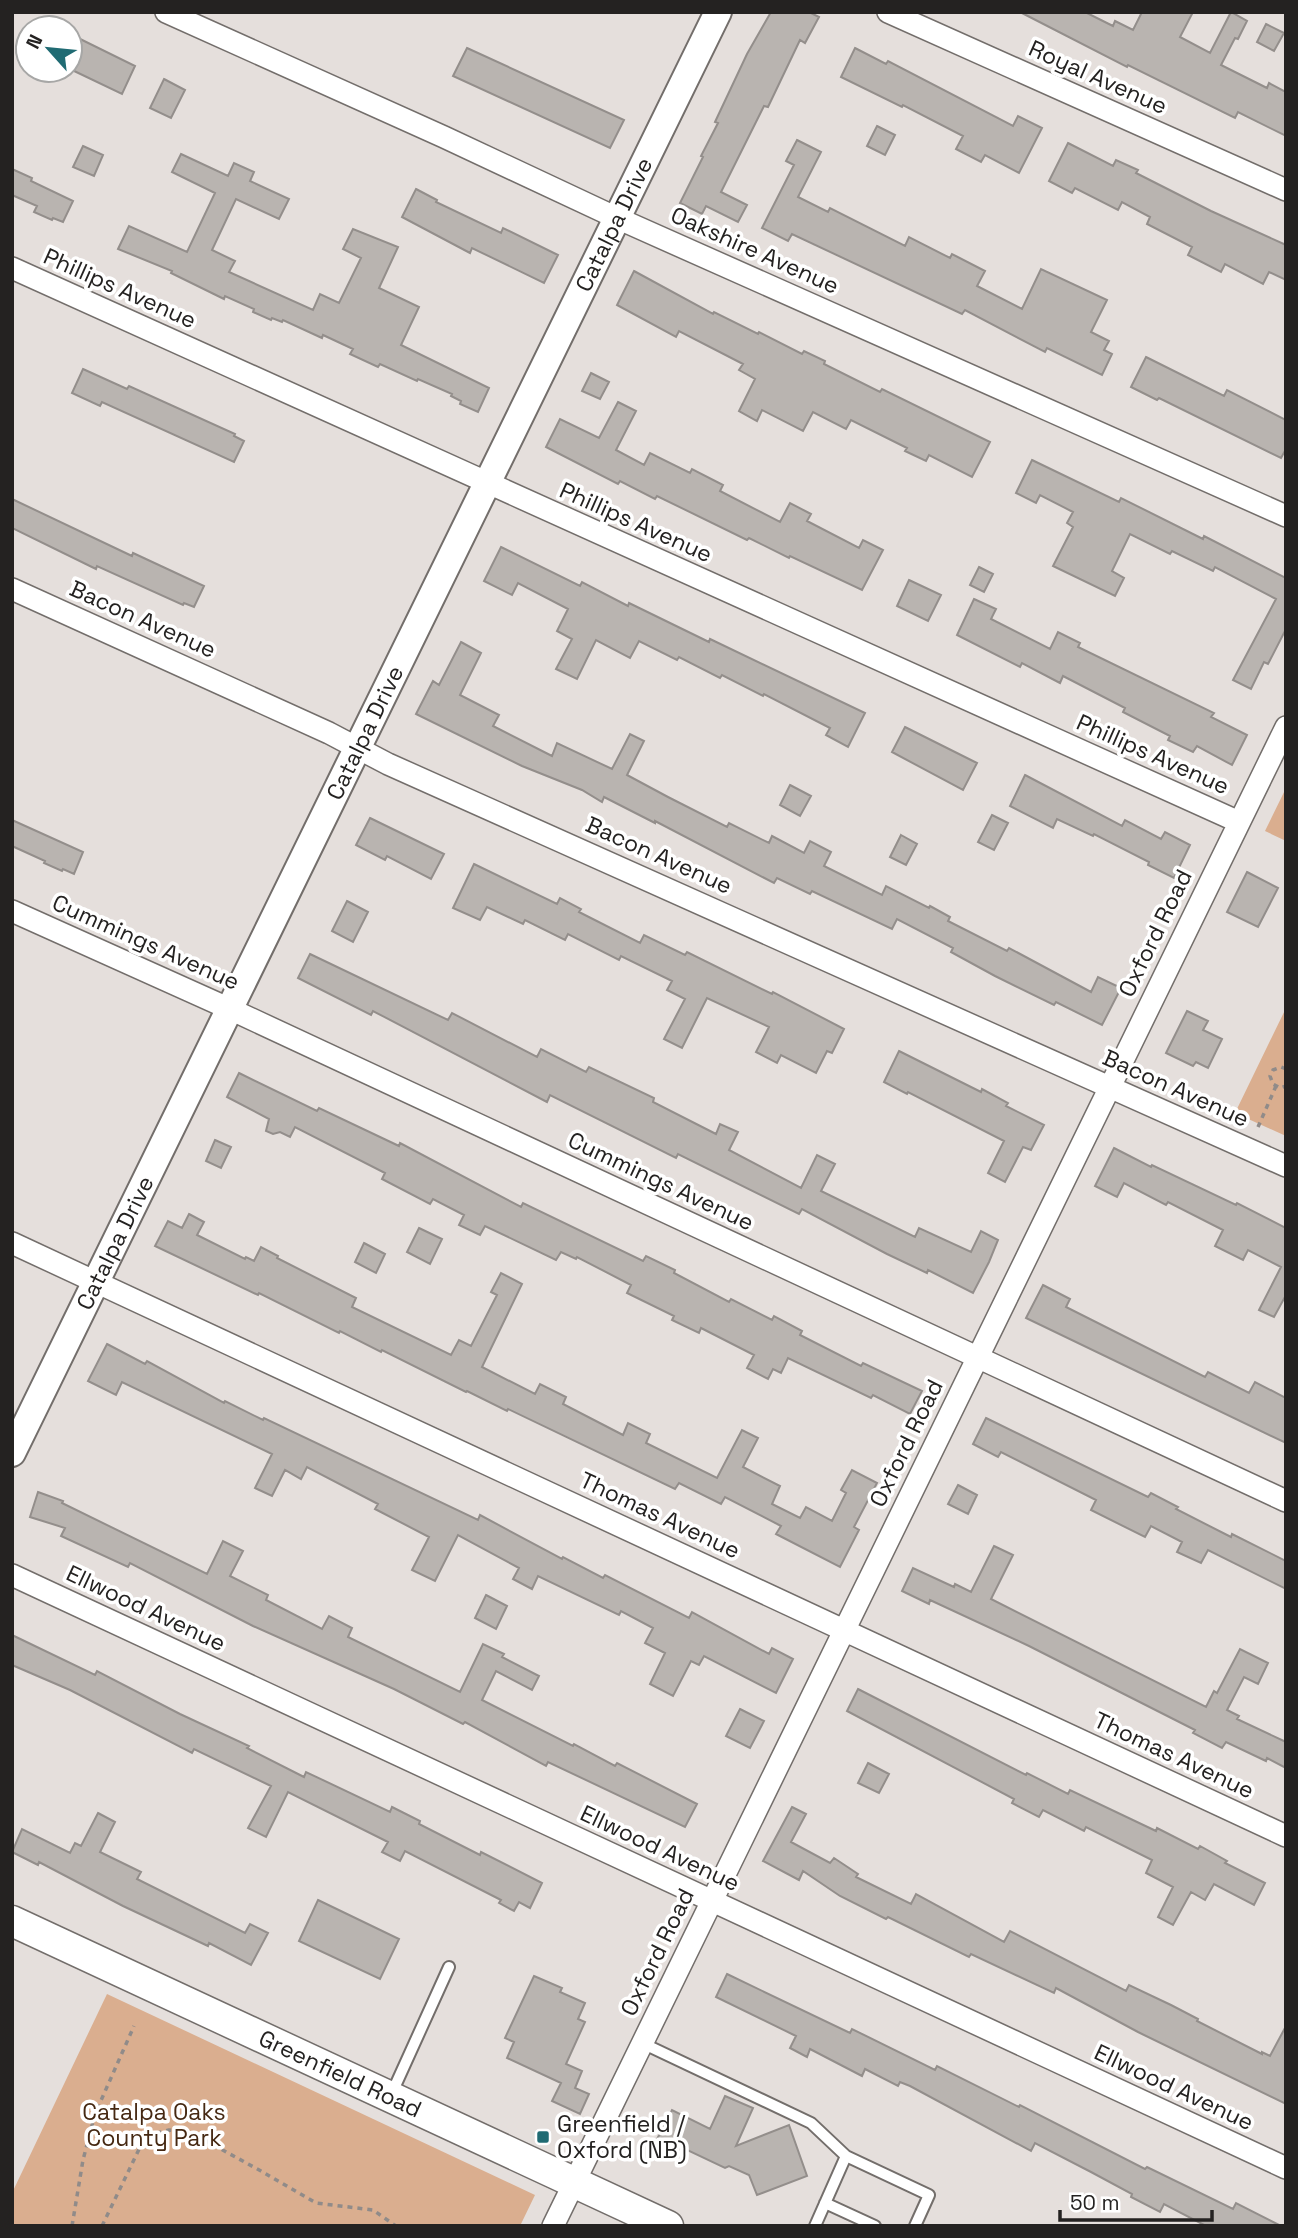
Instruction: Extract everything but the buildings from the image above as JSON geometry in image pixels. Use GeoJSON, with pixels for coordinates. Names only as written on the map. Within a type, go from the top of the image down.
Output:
{"type":"FeatureCollection","features":[{"type":"Feature","properties":{"kind":"main road","name":"Greenfield Road"},"geometry":{"type":"LineString","coordinates":[[12,1921],[662,2224]]}},
{"type":"Feature","properties":{"kind":"street","name":"Oakshire Avenue"},"geometry":{"type":"LineString","coordinates":[[166,12],[444,136],[617,218],[1286,516]]}},
{"type":"Feature","properties":{"kind":"street","name":"Catalpa Drive"},"geometry":{"type":"LineString","coordinates":[[12,1453],[718,12]]}},
{"type":"Feature","properties":{"kind":"street","name":"Royal Avenue"},"geometry":{"type":"LineString","coordinates":[[888,12],[1286,190]]}},
{"type":"Feature","properties":{"kind":"street","name":"Phillips Avenue"},"geometry":{"type":"LineString","coordinates":[[12,268],[1239,822]]}},
{"type":"Feature","properties":{"kind":"street","name":"Bacon Avenue"},"geometry":{"type":"LineString","coordinates":[[12,589],[318,728],[388,764],[1286,1166]]}},
{"type":"Feature","properties":{"kind":"street","name":"Oxford Road"},"geometry":{"type":"LineString","coordinates":[[553,2226],[1286,727]]}},
{"type":"Feature","properties":{"kind":"street","name":"Cummings Avenue"},"geometry":{"type":"LineString","coordinates":[[12,911],[230,1009],[1286,1501]]}},
{"type":"Feature","properties":{"kind":"street","name":"Thomas Avenue"},"geometry":{"type":"LineString","coordinates":[[12,1243],[1286,1836]]}},
{"type":"Feature","properties":{"kind":"street","name":"Ellwood Avenue"},"geometry":{"type":"LineString","coordinates":[[12,1576],[1286,2168]]}},
{"type":"Feature","properties":{"kind":"lane"},"geometry":{"type":"LineString","coordinates":[[390,2096],[449,1967]]}},
{"type":"Feature","properties":{"kind":"lane"},"geometry":{"type":"LineString","coordinates":[[642,2043],[811,2123],[846,2157],[929,2195],[915,2226]]}},
{"type":"Feature","properties":{"kind":"lane"},"geometry":{"type":"LineString","coordinates":[[815,2226],[846,2157]]}},
{"type":"Feature","properties":{"kind":"lane"},"geometry":{"type":"LineString","coordinates":[[825,2203],[875,2226]]}},
{"type":"Feature","properties":{"kind":"path"},"geometry":{"type":"LineString","coordinates":[[1286,1069],[1281,1067],[1273,1070],[1270,1076],[1276,1086],[1286,1086]]}},
{"type":"Feature","properties":{"kind":"path"},"geometry":{"type":"LineString","coordinates":[[1258,1127],[1276,1086]]}},
{"type":"Feature","properties":{"kind":"path"},"geometry":{"type":"LineString","coordinates":[[72,2226],[83,2160],[95,2114],[134,2026]]}},
{"type":"Feature","properties":{"kind":"path"},"geometry":{"type":"LineString","coordinates":[[102,2226],[142,2143],[153,2134],[169,2130],[197,2136],[316,2203],[373,2210],[396,2226]]}},
{"type":"Feature","properties":{"kind":"green space"},"geometry":{"type":"Polygon","coordinates":[[[1286,788],[1286,841],[1265,831],[1286,788]]]}},
{"type":"Feature","properties":{"kind":"green space"},"geometry":{"type":"Polygon","coordinates":[[[1286,1008],[1286,1136],[1235,1113],[1286,1008]]]}},
{"type":"Feature","properties":{"kind":"green space","name":"Catalpa Oaks County Park"},"geometry":{"type":"Polygon","coordinates":[[[107,1994],[535,2195],[520,2226],[12,2226],[12,2193],[107,1994]]]}},
{"type":"Feature","properties":{"kind":"place","name":"Greenfield / Oxford (NB)"},"geometry":{"type":"Point","coordinates":[543,2137]}}]}
